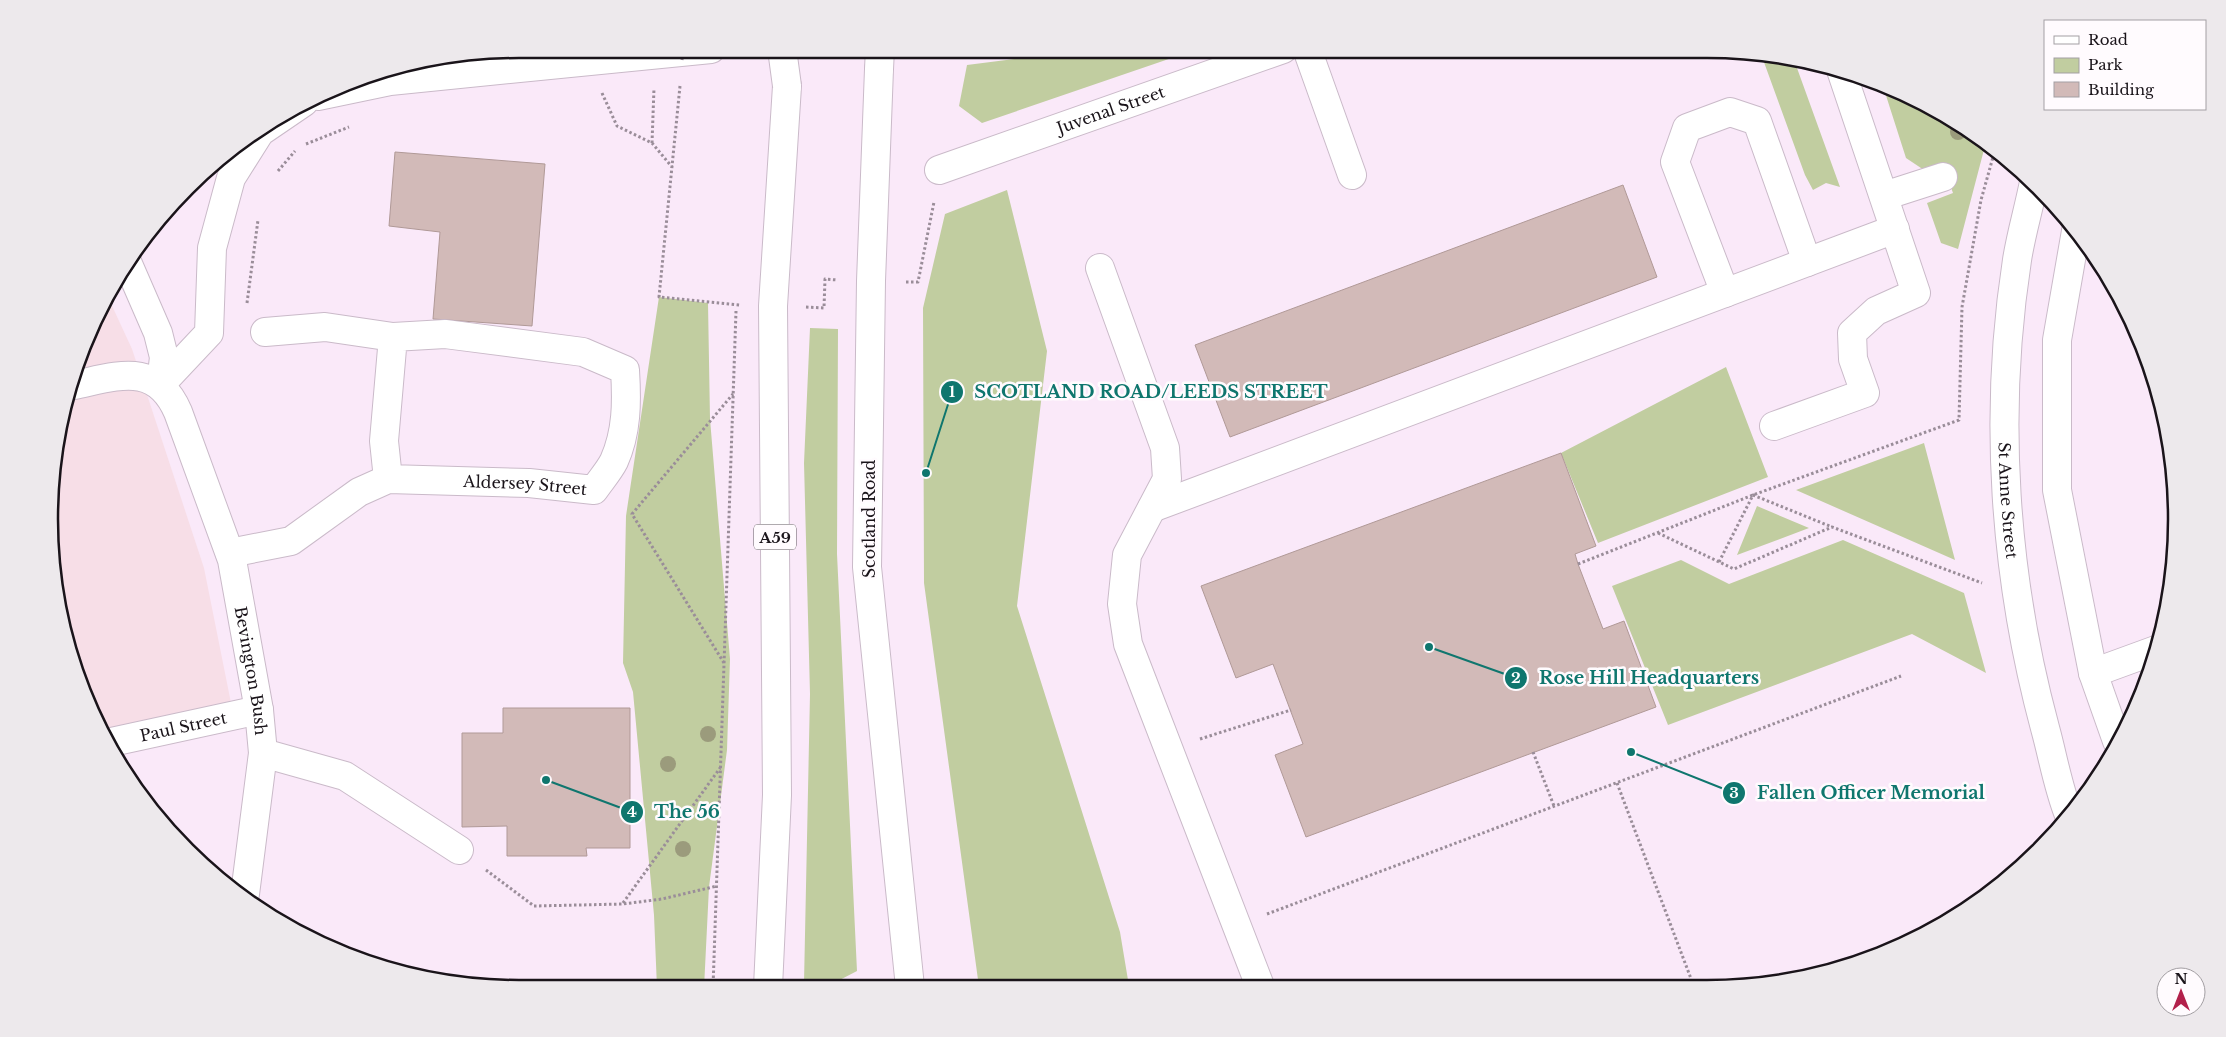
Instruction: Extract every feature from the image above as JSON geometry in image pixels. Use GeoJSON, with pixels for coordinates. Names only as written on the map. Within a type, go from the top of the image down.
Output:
{"type":"FeatureCollection","features":[{"type":"Feature","properties":{"kind":"main road"},"geometry":{"type":"LineString","coordinates":[[353,89],[390,81],[671,57]]}},
{"type":"Feature","properties":{"kind":"main road"},"geometry":{"type":"LineString","coordinates":[[783,57],[786,86]]}},
{"type":"Feature","properties":{"kind":"main road","name":"A59"},"geometry":{"type":"LineString","coordinates":[[768,980],[777,795],[773,306],[788,57]]}},
{"type":"Feature","properties":{"kind":"main road","name":"Juvenal Street"},"geometry":{"type":"LineString","coordinates":[[939,170],[1260,57]]}},
{"type":"Feature","properties":{"kind":"main road"},"geometry":{"type":"LineString","coordinates":[[1310,57],[1352,175]]}},
{"type":"Feature","properties":{"kind":"main road","name":"Scotland Road"},"geometry":{"type":"LineString","coordinates":[[880,59],[870,281],[868,567],[909,974]]}},
{"type":"Feature","properties":{"kind":"main road"},"geometry":{"type":"LineString","coordinates":[[1774,426],[1865,394],[1854,359],[1852,333],[1876,311],[1916,293],[1844,78]]}},
{"type":"Feature","properties":{"kind":"main road"},"geometry":{"type":"LineString","coordinates":[[1725,293],[1675,162],[1687,128],[1730,112],[1757,121],[1807,262]]}},
{"type":"Feature","properties":{"kind":"main road"},"geometry":{"type":"LineString","coordinates":[[160,384],[209,333],[212,248],[231,178],[255,141]]}},
{"type":"Feature","properties":{"kind":"main road"},"geometry":{"type":"LineString","coordinates":[[1884,196],[1942,177]]}},
{"type":"Feature","properties":{"kind":"main road","name":"St Anne Street"},"geometry":{"type":"LineString","coordinates":[[2032,192],[2017,259],[2007,343],[2003,451],[2018,597],[2029,669],[2067,807]]}},
{"type":"Feature","properties":{"kind":"main road"},"geometry":{"type":"LineString","coordinates":[[1152,508],[1895,229]]}},
{"type":"Feature","properties":{"kind":"main road"},"geometry":{"type":"LineString","coordinates":[[2074,240],[2057,340],[2057,490],[2093,673],[2115,734]]}},
{"type":"Feature","properties":{"kind":"main road"},"geometry":{"type":"LineString","coordinates":[[1100,268],[1165,448],[1167,479],[1127,555],[1122,604],[1128,644],[1258,980]]}},
{"type":"Feature","properties":{"kind":"main road"},"geometry":{"type":"LineString","coordinates":[[130,270],[158,334],[164,357],[160,384]]}},
{"type":"Feature","properties":{"kind":"main road"},"geometry":{"type":"LineString","coordinates":[[230,553],[291,541],[359,492],[388,479],[384,441],[393,337],[325,327],[265,332]]}},
{"type":"Feature","properties":{"kind":"main road","name":"Aldersey Street"},"geometry":{"type":"LineString","coordinates":[[388,479],[529,483],[594,490],[614,462],[624,430],[627,402],[625,370],[583,352],[445,334],[393,337]]}},
{"type":"Feature","properties":{"kind":"main road"},"geometry":{"type":"LineString","coordinates":[[78,384],[126,375],[144,377],[160,384]]}},
{"type":"Feature","properties":{"kind":"main road","name":"Bevington Bush"},"geometry":{"type":"LineString","coordinates":[[160,384],[171,397],[178,412],[230,553],[259,710],[263,754],[345,776],[459,850]]}},
{"type":"Feature","properties":{"kind":"main road"},"geometry":{"type":"LineString","coordinates":[[2093,673],[2148,653]]}},
{"type":"Feature","properties":{"kind":"main road","name":"Paul Street"},"geometry":{"type":"LineString","coordinates":[[115,741],[259,710]]}},
{"type":"Feature","properties":{"kind":"main road"},"geometry":{"type":"LineString","coordinates":[[246,890],[263,754]]}},
{"type":"Feature","properties":{"kind":"path"},"geometry":{"type":"LineString","coordinates":[[680,80],[658,297],[736,305],[824,308],[825,279],[918,282],[939,170]]}},
{"type":"Feature","properties":{"kind":"path"},"geometry":{"type":"LineString","coordinates":[[646,86],[654,85],[652,142]]}},
{"type":"Feature","properties":{"kind":"path"},"geometry":{"type":"LineString","coordinates":[[592,92],[610,90]]}},
{"type":"Feature","properties":{"kind":"path"},"geometry":{"type":"LineString","coordinates":[[602,91],[617,126],[652,142],[672,168]]}},
{"type":"Feature","properties":{"kind":"path"},"geometry":{"type":"LineString","coordinates":[[277,174],[299,147],[359,125]]}},
{"type":"Feature","properties":{"kind":"path"},"geometry":{"type":"LineString","coordinates":[[1578,564],[1753,495],[1960,420],[1962,307],[1981,200],[1993,157]]}},
{"type":"Feature","properties":{"kind":"path"},"geometry":{"type":"LineString","coordinates":[[259,213],[255,230],[244,332],[265,332]]}},
{"type":"Feature","properties":{"kind":"path"},"geometry":{"type":"LineString","coordinates":[[713,980],[736,305]]}},
{"type":"Feature","properties":{"kind":"path"},"geometry":{"type":"LineString","coordinates":[[724,663],[632,514],[733,393]]}},
{"type":"Feature","properties":{"kind":"path"},"geometry":{"type":"LineString","coordinates":[[1753,495],[2018,597]]}},
{"type":"Feature","properties":{"kind":"path"},"geometry":{"type":"LineString","coordinates":[[1719,562],[1753,495]]}},
{"type":"Feature","properties":{"kind":"path"},"geometry":{"type":"LineString","coordinates":[[1657,533],[1734,569],[1832,527]]}},
{"type":"Feature","properties":{"kind":"path"},"geometry":{"type":"LineString","coordinates":[[1236,925],[1901,676]]}},
{"type":"Feature","properties":{"kind":"path"},"geometry":{"type":"LineString","coordinates":[[1168,750],[1291,710]]}},
{"type":"Feature","properties":{"kind":"path"},"geometry":{"type":"LineString","coordinates":[[1533,752],[1554,806]]}},
{"type":"Feature","properties":{"kind":"path"},"geometry":{"type":"LineString","coordinates":[[623,904],[721,766]]}},
{"type":"Feature","properties":{"kind":"path"},"geometry":{"type":"LineString","coordinates":[[1617,782],[1691,980]]}},
{"type":"Feature","properties":{"kind":"path"},"geometry":{"type":"LineString","coordinates":[[459,850],[534,906],[623,904],[662,899],[717,886]]}},
{"type":"Feature","properties":{"kind":"shaded area"},"geometry":{"type":"Polygon","coordinates":[[[111,304],[132,349],[204,568],[232,708],[111,733],[93,695],[73,638],[61,579],[58,549],[58,488],[61,458],[73,399],[82,370],[111,304]]]}},
{"type":"Feature","properties":{"kind":"green space"},"geometry":{"type":"Polygon","coordinates":[[[1029,57],[1175,57],[982,123],[959,106],[967,65],[1029,57]]]}},
{"type":"Feature","properties":{"kind":"green space"},"geometry":{"type":"Polygon","coordinates":[[[1763,61],[1796,66],[1840,187],[1826,183],[1813,190],[1805,175],[1763,61]]]}},
{"type":"Feature","properties":{"kind":"green space"},"geometry":{"type":"Polygon","coordinates":[[[1885,94],[1938,119],[1984,150],[1958,249],[1941,243],[1927,203],[1953,193],[1942,163],[1924,170],[1906,158],[1885,94]]]}},
{"type":"Feature","properties":{"kind":"green space"},"geometry":{"type":"Polygon","coordinates":[[[1007,190],[1047,351],[1017,606],[1120,932],[1128,980],[978,980],[924,583],[923,308],[945,214],[1007,190]]]}},
{"type":"Feature","properties":{"kind":"green space"},"geometry":{"type":"Polygon","coordinates":[[[659,297],[708,303],[710,419],[730,659],[727,750],[709,887],[704,980],[657,980],[654,915],[633,692],[623,663],[626,516],[659,297]]]}},
{"type":"Feature","properties":{"kind":"green space"},"geometry":{"type":"Polygon","coordinates":[[[810,328],[838,329],[837,554],[857,971],[840,980],[804,980],[810,694],[804,463],[810,328]]]}},
{"type":"Feature","properties":{"kind":"green space"},"geometry":{"type":"Polygon","coordinates":[[[1726,367],[1768,477],[1598,543],[1561,453],[1726,367]]]}},
{"type":"Feature","properties":{"kind":"green space"},"geometry":{"type":"Polygon","coordinates":[[[1924,443],[1955,560],[1796,490],[1924,443]]]}},
{"type":"Feature","properties":{"kind":"green space"},"geometry":{"type":"Polygon","coordinates":[[[1757,506],[1809,528],[1737,555],[1757,506]]]}},
{"type":"Feature","properties":{"kind":"green space"},"geometry":{"type":"Polygon","coordinates":[[[1843,540],[1964,593],[1986,673],[1912,634],[1668,725],[1612,586],[1681,560],[1729,584],[1843,540]]]}},
{"type":"Feature","properties":{"kind":"building"},"geometry":{"type":"Polygon","coordinates":[[[395,152],[545,164],[532,326],[433,319],[440,232],[389,226],[395,152]]]}},
{"type":"Feature","properties":{"kind":"building"},"geometry":{"type":"Polygon","coordinates":[[[1623,185],[1657,277],[1230,437],[1195,345],[1623,185]]]}},
{"type":"Feature","properties":{"kind":"building"},"geometry":{"type":"Polygon","coordinates":[[[1561,453],[1596,546],[1575,554],[1578,564],[1603,629],[1624,621],[1656,707],[1306,837],[1275,755],[1303,744],[1273,664],[1236,678],[1201,586],[1561,453]]]}},
{"type":"Feature","properties":{"kind":"building"},"geometry":{"type":"Polygon","coordinates":[[[503,708],[630,708],[630,848],[586,848],[587,856],[507,856],[507,826],[462,827],[462,733],[503,733],[503,708]]]}},
{"type":"Feature","properties":{"kind":"place","name":"SCOTLAND ROAD/LEEDS STREET"},"geometry":{"type":"Point","coordinates":[926,473]}},
{"type":"Feature","properties":{"kind":"place","name":"Rose Hill Headquarters"},"geometry":{"type":"Point","coordinates":[1429,647]}},
{"type":"Feature","properties":{"kind":"place","name":"Fallen Officer Memorial"},"geometry":{"type":"Point","coordinates":[1631,752]}},
{"type":"Feature","properties":{"kind":"place","name":"The 56"},"geometry":{"type":"Point","coordinates":[546,780]}}]}
